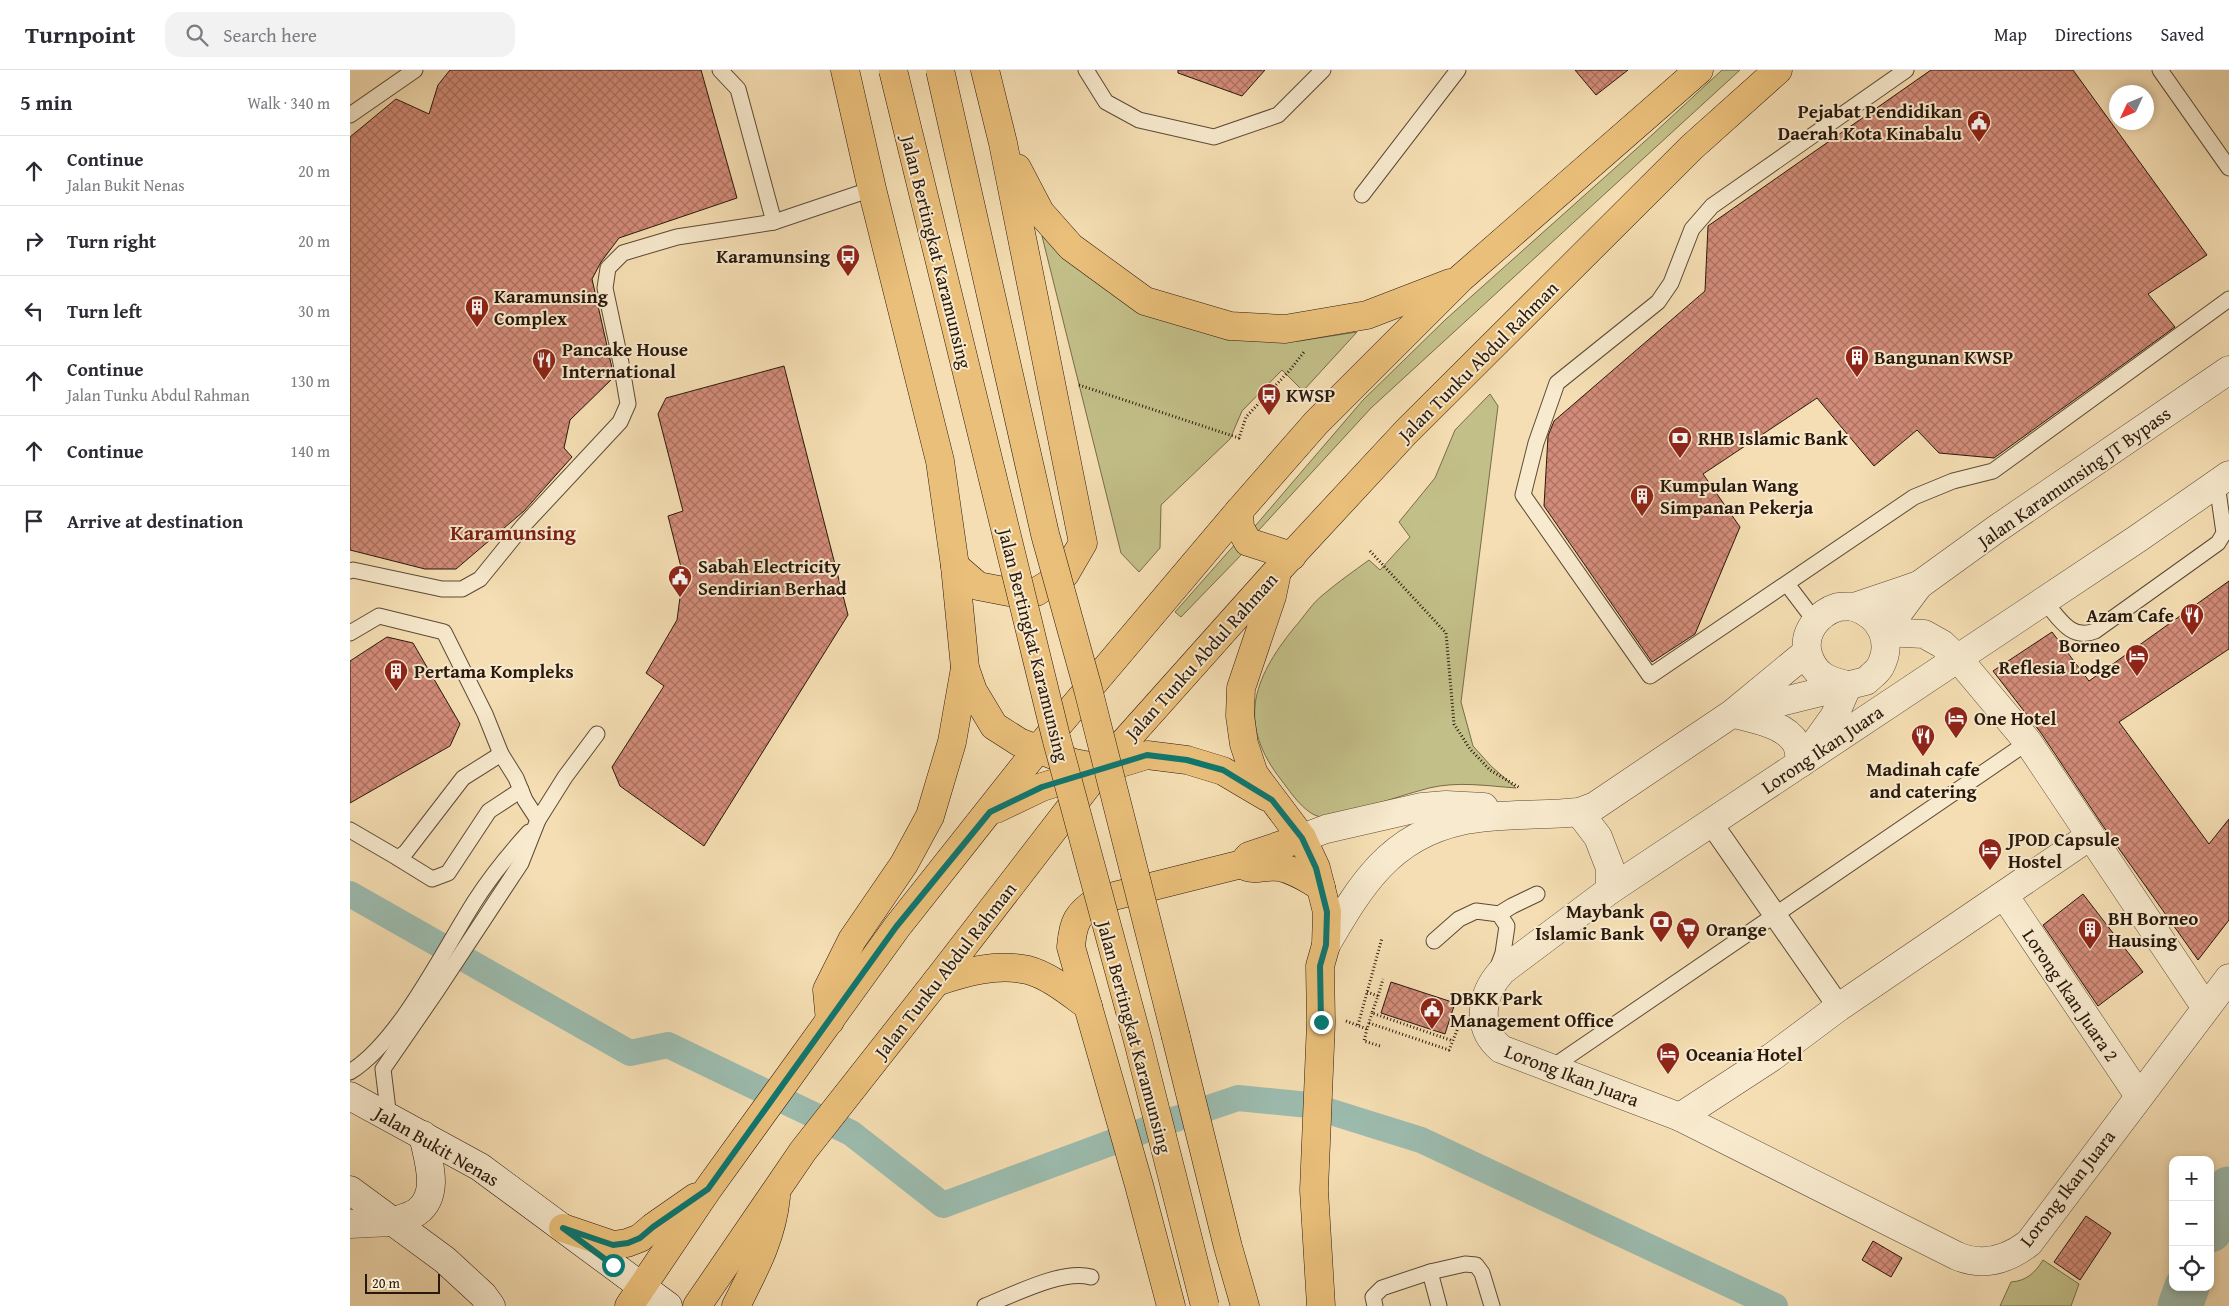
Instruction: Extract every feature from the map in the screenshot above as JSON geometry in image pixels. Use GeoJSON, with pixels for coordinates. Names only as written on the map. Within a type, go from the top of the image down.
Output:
{"type":"FeatureCollection","features":[{"type":"Feature","properties":{"kind":"main road"},"geometry":{"type":"LineString","coordinates":[[845,70],[872,189],[940,461],[955,566],[965,668],[973,691],[994,726],[1038,750],[1074,763],[1101,768]]}},
{"type":"Feature","properties":{"kind":"main road","name":"Jalan Bertingkat Karamunsing"},"geometry":{"type":"LineString","coordinates":[[893,70],[1056,737],[1138,1041],[1205,1306]]}},
{"type":"Feature","properties":{"kind":"main road","name":"Jalan Bertingkat Karamunsing"},"geometry":{"type":"LineString","coordinates":[[940,70],[1045,534],[1088,689],[1228,1248],[1245,1306]]}},
{"type":"Feature","properties":{"kind":"main road"},"geometry":{"type":"LineString","coordinates":[[955,566],[978,586],[1009,592],[1036,592],[1065,574],[1083,543],[1003,142],[985,70]]}},
{"type":"Feature","properties":{"kind":"main road"},"geometry":{"type":"LineString","coordinates":[[636,1297],[708,1189],[896,927],[1038,750],[1238,511],[1316,423],[1461,278],[1699,70]]}},
{"type":"Feature","properties":{"kind":"main road","name":"Jalan Tunku Abdul Rahman"},"geometry":{"type":"LineString","coordinates":[[697,1306],[803,1151],[1101,768],[1285,563],[1426,412],[1692,147],[1778,70]]}},
{"type":"Feature","properties":{"kind":"main road"},"geometry":{"type":"LineString","coordinates":[[1003,142],[1040,212],[1071,247],[1145,301],[1230,326],[1285,329],[1367,315],[1461,278]]}},
{"type":"Feature","properties":{"kind":"main road"},"geometry":{"type":"LineString","coordinates":[[1238,511],[1240,528],[1248,542],[1285,563],[1240,688],[1240,716],[1244,744],[1254,774],[1302,838],[1316,868],[1327,912],[1326,945],[1320,966],[1332,1021],[1314,1190],[1321,1306]]}},
{"type":"Feature","properties":{"kind":"main road"},"geometry":{"type":"LineString","coordinates":[[830,1021],[827,990],[835,973],[852,940],[904,864],[930,816],[952,742],[965,668]]}},
{"type":"Feature","properties":{"kind":"main road"},"geometry":{"type":"LineString","coordinates":[[990,812],[1042,787],[1147,755],[1187,760],[1223,770],[1272,800]]}},
{"type":"Feature","properties":{"kind":"main road"},"geometry":{"type":"LineString","coordinates":[[1170,1306],[1139,1184],[1071,947],[1076,920],[1086,908],[1098,900],[1242,864],[1249,856],[1302,838]]}},
{"type":"Feature","properties":{"kind":"main road"},"geometry":{"type":"LineString","coordinates":[[1242,864],[1251,870],[1279,867],[1302,876],[1322,887]]}},
{"type":"Feature","properties":{"kind":"main road"},"geometry":{"type":"LineString","coordinates":[[936,982],[976,969],[1012,968],[1029,970],[1059,984],[1088,1006]]}},
{"type":"Feature","properties":{"kind":"main road"},"geometry":{"type":"LineString","coordinates":[[736,1306],[757,1265],[771,1228],[777,1188]]}},
{"type":"Feature","properties":{"kind":"main road"},"geometry":{"type":"LineString","coordinates":[[563,1228],[613,1245],[628,1243],[640,1238],[708,1189]]}},
{"type":"Feature","properties":{"kind":"street","name":"Jalan Karamunsing JT Bypass"},"geometry":{"type":"LineString","coordinates":[[1884,632],[1920,585],[1979,542],[2229,370]]}},
{"type":"Feature","properties":{"kind":"street","name":"Lorong Ikan Juara"},"geometry":{"type":"LineString","coordinates":[[2223,480],[2044,602],[1610,890],[1502,971],[1492,982],[1483,1015],[1487,1034],[1501,1049],[1680,1117],[1958,1256],[1981,1262],[2016,1253],[2029,1243],[2229,978]]}},
{"type":"Feature","properties":{"kind":"street","name":"Jalan Karamunsing JT Bypass"},"geometry":{"type":"LineString","coordinates":[[1815,621],[1826,612],[1840,607],[1854,607],[1920,585]]}},
{"type":"Feature","properties":{"kind":"street"},"geometry":{"type":"LineString","coordinates":[[1733,713],[1866,681],[1879,668],[1886,651],[1884,632],[1877,620],[1870,614],[1854,607]]}},
{"type":"Feature","properties":{"kind":"street"},"geometry":{"type":"LineString","coordinates":[[1815,621],[1808,634],[1807,652],[1811,664],[1819,674],[1830,681],[1848,686]]}},
{"type":"Feature","properties":{"kind":"street"},"geometry":{"type":"LineString","coordinates":[[1884,632],[1924,634],[1942,644],[1958,659],[2028,742],[2206,1008]]}},
{"type":"Feature","properties":{"kind":"street"},"geometry":{"type":"LineString","coordinates":[[1326,945],[1362,886],[1397,849],[1413,839],[1462,821],[1573,813],[1595,806],[1733,713],[1807,652]]}},
{"type":"Feature","properties":{"kind":"street"},"geometry":{"type":"LineString","coordinates":[[1801,763],[1834,717],[1848,686]]}},
{"type":"Feature","properties":{"kind":"street"},"geometry":{"type":"LineString","coordinates":[[1733,713],[1769,723],[1784,732],[1796,743],[1801,763]]}},
{"type":"Feature","properties":{"kind":"street"},"geometry":{"type":"LineString","coordinates":[[1302,838],[1326,829],[1422,807],[1446,805],[1573,813],[1598,837],[1610,868],[1610,890]]}},
{"type":"Feature","properties":{"kind":"street"},"geometry":{"type":"LineString","coordinates":[[1711,823],[1840,1008]]}},
{"type":"Feature","properties":{"kind":"street"},"geometry":{"type":"LineString","coordinates":[[1680,1117],[1772,1057],[2090,836]]}},
{"type":"Feature","properties":{"kind":"street","name":"Lorong Ikan Juara 2"},"geometry":{"type":"LineString","coordinates":[[2004,895],[2139,1096]]}},
{"type":"Feature","properties":{"kind":"street","name":"Jalan Bukit Nenas"},"geometry":{"type":"LineString","coordinates":[[350,1096],[480,1167],[563,1228],[636,1297],[668,1306]]}},
{"type":"Feature","properties":{"kind":"street"},"geometry":{"type":"LineString","coordinates":[[350,1224],[392,1222],[416,1213],[426,1202],[432,1182],[423,1136]]}},
{"type":"Feature","properties":{"kind":"street"},"geometry":{"type":"LineString","coordinates":[[350,1190],[445,1260],[483,1295],[491,1306]]}},
{"type":"Feature","properties":{"kind":"lane"},"geometry":{"type":"LineString","coordinates":[[350,115],[415,70]]}},
{"type":"Feature","properties":{"kind":"lane"},"geometry":{"type":"LineString","coordinates":[[720,70],[738,89],[774,222]]}},
{"type":"Feature","properties":{"kind":"lane"},"geometry":{"type":"LineString","coordinates":[[1086,70],[1106,102],[1139,120],[1214,137],[1278,116],[1323,70]]}},
{"type":"Feature","properties":{"kind":"lane"},"geometry":{"type":"LineString","coordinates":[[1362,195],[1458,70]]}},
{"type":"Feature","properties":{"kind":"lane"},"geometry":{"type":"LineString","coordinates":[[1906,70],[1712,206],[1692,229],[1671,283],[1658,302],[1557,383],[1536,443],[1523,495],[1650,676],[1914,497],[1953,481],[1993,471],[2229,299]]}},
{"type":"Feature","properties":{"kind":"lane"},"geometry":{"type":"LineString","coordinates":[[2160,70],[2229,168]]}},
{"type":"Feature","properties":{"kind":"lane"},"geometry":{"type":"LineString","coordinates":[[350,571],[353,570],[442,589],[462,589],[480,579],[523,526],[620,422],[628,404],[622,363],[605,288],[608,268],[623,252],[677,237],[774,222],[872,189]]}},
{"type":"Feature","properties":{"kind":"lane"},"geometry":{"type":"LineString","coordinates":[[2044,602],[2068,629],[2086,635],[2095,631],[2218,543],[2224,532],[2223,480]]}},
{"type":"Feature","properties":{"kind":"lane"},"geometry":{"type":"LineString","coordinates":[[1787,584],[1815,621]]}},
{"type":"Feature","properties":{"kind":"lane"},"geometry":{"type":"LineString","coordinates":[[350,633],[379,616],[444,632],[485,714],[501,754],[537,823]]}},
{"type":"Feature","properties":{"kind":"lane"},"geometry":{"type":"LineString","coordinates":[[350,1072],[388,1037],[431,988],[491,909],[521,863],[537,823],[565,777],[597,734]]}},
{"type":"Feature","properties":{"kind":"lane"},"geometry":{"type":"LineString","coordinates":[[1551,1068],[2028,742]]}},
{"type":"Feature","properties":{"kind":"lane"},"geometry":{"type":"LineString","coordinates":[[398,858],[406,852],[463,778],[501,754]]}},
{"type":"Feature","properties":{"kind":"lane"},"geometry":{"type":"LineString","coordinates":[[350,830],[432,879],[448,873],[489,811],[521,790]]}},
{"type":"Feature","properties":{"kind":"lane"},"geometry":{"type":"LineString","coordinates":[[389,1118],[383,1069],[431,988],[476,900],[505,858],[537,823]]}},
{"type":"Feature","properties":{"kind":"lane"},"geometry":{"type":"LineString","coordinates":[[1434,941],[1459,919],[1476,911],[1499,914],[1537,894]]}},
{"type":"Feature","properties":{"kind":"lane"},"geometry":{"type":"LineString","coordinates":[[1492,982],[1503,953],[1507,926],[1499,914]]}},
{"type":"Feature","properties":{"kind":"lane"},"geometry":{"type":"LineString","coordinates":[[1375,1306],[1373,1297],[1382,1288],[1430,1272],[1466,1264],[1476,1265],[1482,1273],[1492,1306]]}},
{"type":"Feature","properties":{"kind":"lane"},"geometry":{"type":"LineString","coordinates":[[1430,1272],[1440,1306]]}},
{"type":"Feature","properties":{"kind":"lane"},"geometry":{"type":"LineString","coordinates":[[985,1306],[1061,1277],[1081,1274],[1091,1277]]}},
{"type":"Feature","properties":{"kind":"path"},"geometry":{"type":"LineString","coordinates":[[1073,383],[1239,438],[1246,417],[1304,353],[1304,326]]}},
{"type":"Feature","properties":{"kind":"path"},"geometry":{"type":"LineString","coordinates":[[1370,551],[1446,633],[1454,724],[1470,749],[1490,770],[1522,789]]}},
{"type":"Feature","properties":{"kind":"path"},"geometry":{"type":"LineString","coordinates":[[1358,1026],[1382,938]]}},
{"type":"Feature","properties":{"kind":"path"},"geometry":{"type":"LineString","coordinates":[[1380,1046],[1364,1041],[1383,979]]}},
{"type":"Feature","properties":{"kind":"path"},"geometry":{"type":"LineString","coordinates":[[1367,992],[1378,996]]}},
{"type":"Feature","properties":{"kind":"path"},"geometry":{"type":"LineString","coordinates":[[1372,1013],[1453,1041]]}},
{"type":"Feature","properties":{"kind":"path"},"geometry":{"type":"LineString","coordinates":[[1332,1021],[1367,1029]]}},
{"type":"Feature","properties":{"kind":"path"},"geometry":{"type":"LineString","coordinates":[[1368,1023],[1449,1050],[1461,1022]]}},
{"type":"Feature","properties":{"kind":"shaded area"},"geometry":{"type":"Polygon","coordinates":[[[1722,70],[1740,70],[1371,408],[1258,531],[1254,527],[1363,400],[1445,320],[1722,70]]]}},
{"type":"Feature","properties":{"kind":"shaded area"},"geometry":{"type":"Polygon","coordinates":[[[1042,236],[1047,238],[1082,268],[1262,340],[1299,341],[1357,332],[1303,391],[1282,370],[1242,411],[1230,439],[1161,505],[1160,548],[1139,572],[1121,553],[1042,236]]]}},
{"type":"Feature","properties":{"kind":"shaded area"},"geometry":{"type":"Polygon","coordinates":[[[1490,394],[1498,406],[1461,702],[1473,746],[1491,766],[1516,788],[1473,785],[1440,786],[1356,810],[1326,817],[1317,816],[1305,809],[1290,792],[1268,760],[1259,740],[1255,721],[1255,703],[1260,684],[1268,666],[1280,647],[1308,610],[1320,598],[1369,560],[1380,570],[1410,537],[1399,522],[1435,478],[1455,430],[1490,394]]]}},
{"type":"Feature","properties":{"kind":"shaded area"},"geometry":{"type":"Polygon","coordinates":[[[1236,543],[1244,552],[1181,617],[1175,612],[1236,543]]]}},
{"type":"Feature","properties":{"kind":"shaded area"},"geometry":{"type":"Polygon","coordinates":[[[2043,1260],[2079,1284],[2071,1306],[2000,1306],[2011,1282],[2021,1280],[2030,1275],[2043,1260]]]}},
{"type":"Feature","properties":{"kind":"building","name":"Karamunsing Complex"},"geometry":{"type":"Polygon","coordinates":[[[450,70],[701,70],[737,198],[619,238],[601,262],[592,279],[614,377],[570,420],[564,448],[572,457],[524,511],[456,569],[425,569],[350,550],[350,137],[396,99],[429,114],[438,85],[450,70]]]}},
{"type":"Feature","properties":{"kind":"building"},"geometry":{"type":"Polygon","coordinates":[[[1178,70],[1265,70],[1242,96],[1178,73],[1178,70]]]}},
{"type":"Feature","properties":{"kind":"building"},"geometry":{"type":"Polygon","coordinates":[[[1575,70],[1628,70],[1596,95],[1575,70]]]}},
{"type":"Feature","properties":{"kind":"building","name":"Bangunan KWSP"},"geometry":{"type":"Polygon","coordinates":[[[1931,70],[2073,70],[2109,120],[2109,130],[2116,130],[2207,255],[2148,294],[2175,327],[1994,458],[1939,453],[1917,430],[1874,466],[1817,398],[1703,474],[1740,527],[1695,634],[1652,662],[1544,506],[1548,436],[1554,421],[1705,291],[1708,226],[1931,70]]]}},
{"type":"Feature","properties":{"kind":"building"},"geometry":{"type":"Polygon","coordinates":[[[784,366],[848,615],[704,846],[620,786],[612,767],[664,686],[646,673],[677,620],[683,575],[668,516],[683,511],[658,414],[666,398],[784,366]]]}},
{"type":"Feature","properties":{"kind":"building"},"geometry":{"type":"Polygon","coordinates":[[[2229,581],[2229,649],[2119,722],[2209,844],[2229,819],[2229,920],[2198,960],[2105,829],[2041,733],[1993,671],[2052,632],[2089,681],[2229,581]]]}},
{"type":"Feature","properties":{"kind":"building","name":"Pertama Kompleks"},"geometry":{"type":"Polygon","coordinates":[[[387,637],[413,643],[460,724],[450,746],[350,803],[350,661],[387,637]]]}},
{"type":"Feature","properties":{"kind":"building","name":"BH Borneo Hausing"},"geometry":{"type":"Polygon","coordinates":[[[2083,894],[2143,972],[2098,1006],[2043,925],[2083,894]]]}},
{"type":"Feature","properties":{"kind":"building"},"geometry":{"type":"Polygon","coordinates":[[[1391,982],[1455,1003],[1445,1034],[1381,1013],[1391,982]]]}},
{"type":"Feature","properties":{"kind":"building"},"geometry":{"type":"Polygon","coordinates":[[[2086,1216],[2111,1233],[2080,1280],[2054,1262],[2086,1216]]]}},
{"type":"Feature","properties":{"kind":"building"},"geometry":{"type":"Polygon","coordinates":[[[1873,1241],[1902,1258],[1891,1277],[1862,1260],[1873,1241]]]}},
{"type":"Feature","properties":{"kind":"waterway"},"geometry":{"type":"LineString","coordinates":[[350,894],[630,1053],[668,1045],[851,1133],[943,1205],[1167,1122],[1238,1098],[1309,1105],[1421,1140],[1775,1306]]}},
{"type":"Feature","properties":{"kind":"waterway"},"geometry":{"type":"LineString","coordinates":[[2214,1220],[2224,1195],[2229,1189]]}},
{"type":"Feature","properties":{"kind":"waterway"},"geometry":{"type":"LineString","coordinates":[[2180,1306],[2186,1291]]}},
{"type":"Feature","properties":{"kind":"place","name":"Pejabat Pendidikan Daerah Kota Kinabalu"},"geometry":{"type":"Point","coordinates":[1979,143]}},
{"type":"Feature","properties":{"kind":"place","name":"Karamunsing"},"geometry":{"type":"Point","coordinates":[848,277]}},
{"type":"Feature","properties":{"kind":"place","name":"Karamunsing Complex"},"geometry":{"type":"Point","coordinates":[477,328]}},
{"type":"Feature","properties":{"kind":"place","name":"Bangunan KWSP"},"geometry":{"type":"Point","coordinates":[1857,378]}},
{"type":"Feature","properties":{"kind":"place","name":"Pancake House International"},"geometry":{"type":"Point","coordinates":[544,381]}},
{"type":"Feature","properties":{"kind":"place","name":"KWSP"},"geometry":{"type":"Point","coordinates":[1269,416]}},
{"type":"Feature","properties":{"kind":"place","name":"RHB Islamic Bank"},"geometry":{"type":"Point","coordinates":[1680,459]}},
{"type":"Feature","properties":{"kind":"place","name":"Kumpulan Wang Simpanan Pekerja"},"geometry":{"type":"Point","coordinates":[1642,517]}},
{"type":"Feature","properties":{"kind":"place","name":"Sabah Electricity Sendirian Berhad"},"geometry":{"type":"Point","coordinates":[680,598]}},
{"type":"Feature","properties":{"kind":"place","name":"Azam Cafe"},"geometry":{"type":"Point","coordinates":[2192,636]}},
{"type":"Feature","properties":{"kind":"place","name":"Borneo Reflesia Lodge"},"geometry":{"type":"Point","coordinates":[2137,677]}},
{"type":"Feature","properties":{"kind":"place","name":"Pertama Kompleks"},"geometry":{"type":"Point","coordinates":[396,692]}},
{"type":"Feature","properties":{"kind":"place","name":"One Hotel"},"geometry":{"type":"Point","coordinates":[1956,739]}},
{"type":"Feature","properties":{"kind":"place","name":"Madinah cafe and catering"},"geometry":{"type":"Point","coordinates":[1923,757]}},
{"type":"Feature","properties":{"kind":"place","name":"JPOD Capsule Hostel"},"geometry":{"type":"Point","coordinates":[1990,871]}},
{"type":"Feature","properties":{"kind":"place","name":"Maybank Islamic Bank"},"geometry":{"type":"Point","coordinates":[1661,943]}},
{"type":"Feature","properties":{"kind":"place","name":"Orange"},"geometry":{"type":"Point","coordinates":[1688,950]}},
{"type":"Feature","properties":{"kind":"place","name":"BH Borneo Hausing"},"geometry":{"type":"Point","coordinates":[2090,950]}},
{"type":"Feature","properties":{"kind":"place","name":"DBKK Park Management Office"},"geometry":{"type":"Point","coordinates":[1432,1030]}},
{"type":"Feature","properties":{"kind":"place","name":"Oceania Hotel"},"geometry":{"type":"Point","coordinates":[1668,1075]}},
{"type":"Feature","properties":{"kind":"district","name":"Karamunsing"},"geometry":{"type":"Point","coordinates":[513,533]}},
{"type":"Feature","properties":{"kind":"route"},"geometry":{"type":"LineString","coordinates":[[613,1265],[563,1228],[613,1245],[628,1243],[640,1238],[708,1189],[896,927],[990,812],[1042,787],[1147,755],[1187,760],[1223,770],[1272,800],[1302,838],[1316,868],[1322,887],[1327,912],[1326,945],[1320,966],[1321,1022]]}}]}
